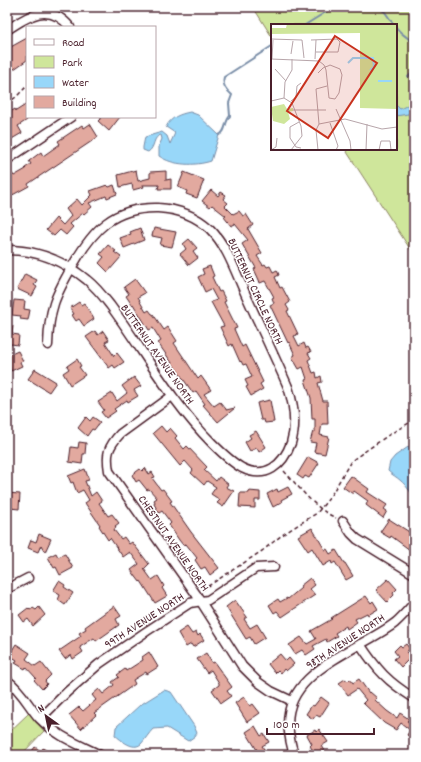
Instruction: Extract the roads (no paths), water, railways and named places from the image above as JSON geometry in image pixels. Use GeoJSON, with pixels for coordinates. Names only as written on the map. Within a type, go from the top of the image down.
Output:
{"type":"FeatureCollection","features":[{"type":"Feature","properties":{"kind":"street"},"geometry":{"type":"LineString","coordinates":[[7,30],[25,18],[37,13],[48,13],[61,18],[69,26]]}},
{"type":"Feature","properties":{"kind":"street"},"geometry":{"type":"LineString","coordinates":[[7,160],[70,118]]}},
{"type":"Feature","properties":{"kind":"street","name":"BUTTERNUT CIRCLE NORTH"},"geometry":{"type":"LineString","coordinates":[[48,345],[49,319],[61,285],[84,246],[105,223],[119,215],[136,209],[168,208],[198,220],[210,230],[226,251],[288,387],[294,413],[293,432],[289,448],[283,460]]}},
{"type":"Feature","properties":{"kind":"street","name":"BUTTERNUT AVENUE NORTH"},"geometry":{"type":"LineString","coordinates":[[7,250],[26,251],[41,255],[63,264],[87,280],[101,294],[172,396],[190,419],[207,438],[234,462],[242,468],[253,471],[266,471],[283,460]]}},
{"type":"Feature","properties":{"kind":"street","name":"CHESTNUT AVENUE NORTH"},"geometry":{"type":"LineString","coordinates":[[172,396],[120,434],[113,441],[108,450],[107,460],[109,471],[196,594],[242,666],[258,682],[271,691],[292,701]]}},
{"type":"Feature","properties":{"kind":"street"},"geometry":{"type":"LineString","coordinates":[[343,521],[357,539],[414,574]]}},
{"type":"Feature","properties":{"kind":"street","name":"99TH AVENUE NORTH"},"geometry":{"type":"LineString","coordinates":[[40,719],[84,677],[116,651],[190,603],[208,600],[256,568],[274,567]]}},
{"type":"Feature","properties":{"kind":"street"},"geometry":{"type":"LineString","coordinates":[[7,589],[28,578]]}},
{"type":"Feature","properties":{"kind":"street","name":"98TH AVENUE NORTH"},"geometry":{"type":"LineString","coordinates":[[292,701],[307,679],[394,623],[414,603]]}},
{"type":"Feature","properties":{"kind":"street"},"geometry":{"type":"LineString","coordinates":[[360,644],[379,671],[392,684],[414,698]]}},
{"type":"Feature","properties":{"kind":"street"},"geometry":{"type":"LineString","coordinates":[[7,680],[14,686],[40,719],[55,732],[100,755]]}},
{"type":"Feature","properties":{"kind":"street"},"geometry":{"type":"LineString","coordinates":[[292,701],[288,714],[288,726],[295,755]]}},
{"type":"Feature","properties":{"kind":"water"},"geometry":{"type":"Polygon","coordinates":[[[414,97],[414,113],[397,116],[397,106],[400,109],[408,105],[411,98],[414,97]]]}},
{"type":"Feature","properties":{"kind":"water"},"geometry":{"type":"Polygon","coordinates":[[[190,112],[198,115],[219,135],[211,161],[199,164],[185,164],[171,162],[159,156],[159,146],[162,139],[161,135],[156,138],[152,148],[148,152],[143,150],[145,137],[162,132],[167,136],[170,144],[175,133],[166,127],[176,116],[190,112]]]}},
{"type":"Feature","properties":{"kind":"water"},"geometry":{"type":"Polygon","coordinates":[[[414,443],[414,496],[403,482],[388,471],[390,462],[395,456],[414,443]]]}},
{"type":"Feature","properties":{"kind":"water"},"geometry":{"type":"Polygon","coordinates":[[[164,690],[171,692],[194,726],[197,733],[195,736],[188,741],[167,728],[153,729],[138,746],[131,746],[120,740],[115,735],[116,727],[140,705],[164,690]]]}},
{"type":"Feature","properties":{"kind":"waterway"},"geometry":{"type":"LineString","coordinates":[[307,24],[334,7]]}},
{"type":"Feature","properties":{"kind":"waterway"},"geometry":{"type":"LineString","coordinates":[[377,7],[385,12],[393,24]]}},
{"type":"Feature","properties":{"kind":"waterway"},"geometry":{"type":"LineString","coordinates":[[397,28],[414,44]]}},
{"type":"Feature","properties":{"kind":"waterway"},"geometry":{"type":"LineString","coordinates":[[219,135],[222,134],[230,116],[229,103],[232,95],[225,87],[224,77],[271,47]]}},
{"type":"Feature","properties":{"kind":"waterway"},"geometry":{"type":"LineString","coordinates":[[408,77],[414,71]]}}]}
